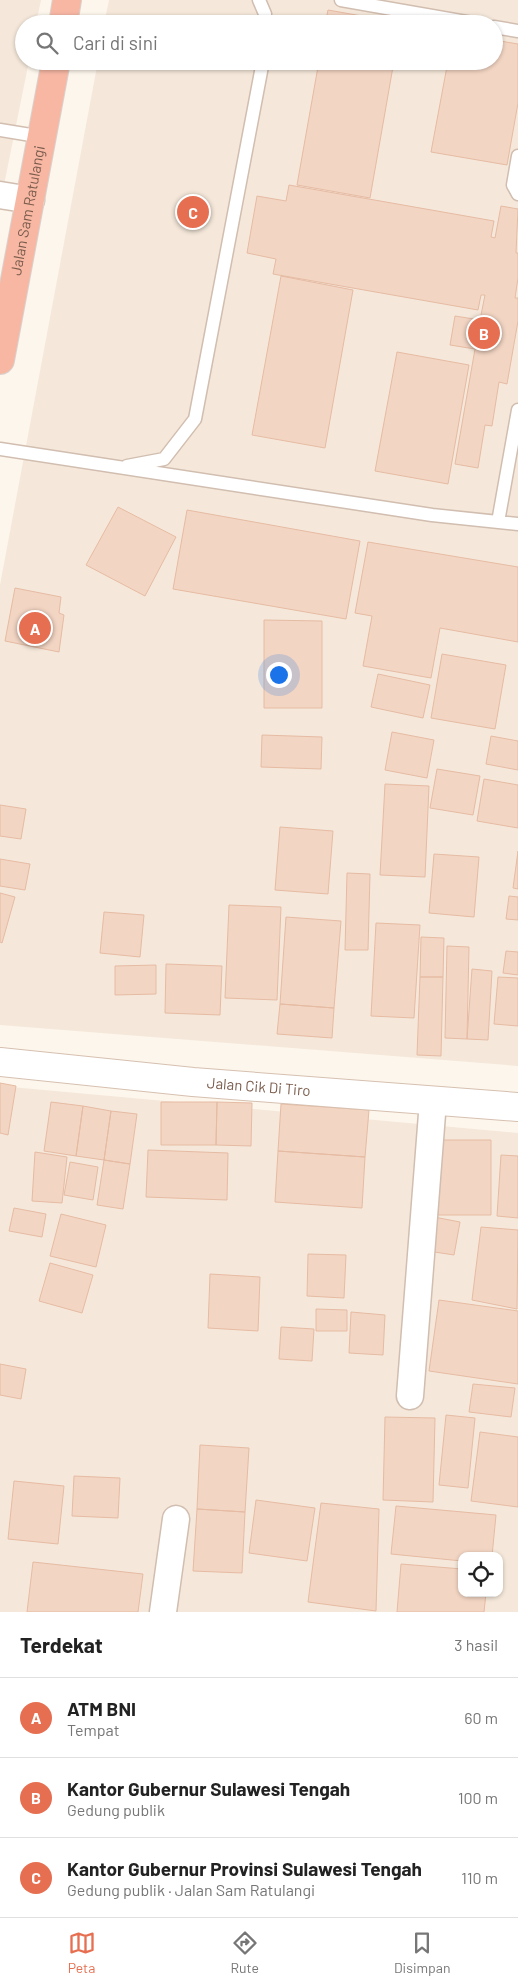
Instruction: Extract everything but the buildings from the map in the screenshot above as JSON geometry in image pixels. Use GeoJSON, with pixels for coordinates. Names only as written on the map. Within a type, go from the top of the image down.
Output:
{"type":"FeatureCollection","features":[{"type":"Feature","properties":{"kind":"highway"},"geometry":{"type":"LineString","coordinates":[[64,15],[67,0]]}},
{"type":"Feature","properties":{"kind":"highway","name":"Jalan Sam Ratulangi"},"geometry":{"type":"LineString","coordinates":[[0,360],[54,70]]}},
{"type":"Feature","properties":{"kind":"street"},"geometry":{"type":"LineString","coordinates":[[0,195],[31,200]]}},
{"type":"Feature","properties":{"kind":"street","name":"Jalan Cik Di Tiro"},"geometry":{"type":"LineString","coordinates":[[0,1062],[202,1082],[518,1107]]}},
{"type":"Feature","properties":{"kind":"street"},"geometry":{"type":"LineString","coordinates":[[410,1396],[433,1101]]}},
{"type":"Feature","properties":{"kind":"street"},"geometry":{"type":"LineString","coordinates":[[163,1612],[176,1519]]}},
{"type":"Feature","properties":{"kind":"lane"},"geometry":{"type":"LineString","coordinates":[[259,0],[265,15]]}},
{"type":"Feature","properties":{"kind":"lane"},"geometry":{"type":"LineString","coordinates":[[341,0],[427,15]]}},
{"type":"Feature","properties":{"kind":"lane"},"geometry":{"type":"LineString","coordinates":[[503,28],[518,31]]}},
{"type":"Feature","properties":{"kind":"lane"},"geometry":{"type":"LineString","coordinates":[[115,468],[164,460],[195,419],[261,70]]}},
{"type":"Feature","properties":{"kind":"lane"},"geometry":{"type":"LineString","coordinates":[[0,130],[43,137]]}},
{"type":"Feature","properties":{"kind":"lane"},"geometry":{"type":"LineString","coordinates":[[518,156],[513,185],[518,194]]}},
{"type":"Feature","properties":{"kind":"lane"},"geometry":{"type":"LineString","coordinates":[[498,522],[518,410]]}},
{"type":"Feature","properties":{"kind":"lane"},"geometry":{"type":"LineString","coordinates":[[0,449],[432,515],[518,524]]}},
{"type":"Feature","properties":{"kind":"shaded area"},"geometry":{"type":"Polygon","coordinates":[[[0,0],[41,0],[38,15],[15,15],[15,70],[27,70],[0,205],[0,0]]]}},
{"type":"Feature","properties":{"kind":"shaded area"},"geometry":{"type":"Polygon","coordinates":[[[109,0],[518,0],[518,1066],[0,1025],[0,585],[96,70],[503,70],[503,15],[106,15],[109,0]]]}},
{"type":"Feature","properties":{"kind":"shaded area"},"geometry":{"type":"Polygon","coordinates":[[[0,1086],[518,1133],[518,1612],[0,1612],[0,1086]]]}},
{"type":"Feature","properties":{"kind":"place","name":"Kantor Gubernur Provinsi Sulawesi Tengah"},"geometry":{"type":"Point","coordinates":[193,212]}},
{"type":"Feature","properties":{"kind":"place","name":"Kantor Gubernur Sulawesi Tengah"},"geometry":{"type":"Point","coordinates":[484,333]}},
{"type":"Feature","properties":{"kind":"place","name":"ATM BNI"},"geometry":{"type":"Point","coordinates":[35,628]}}]}
